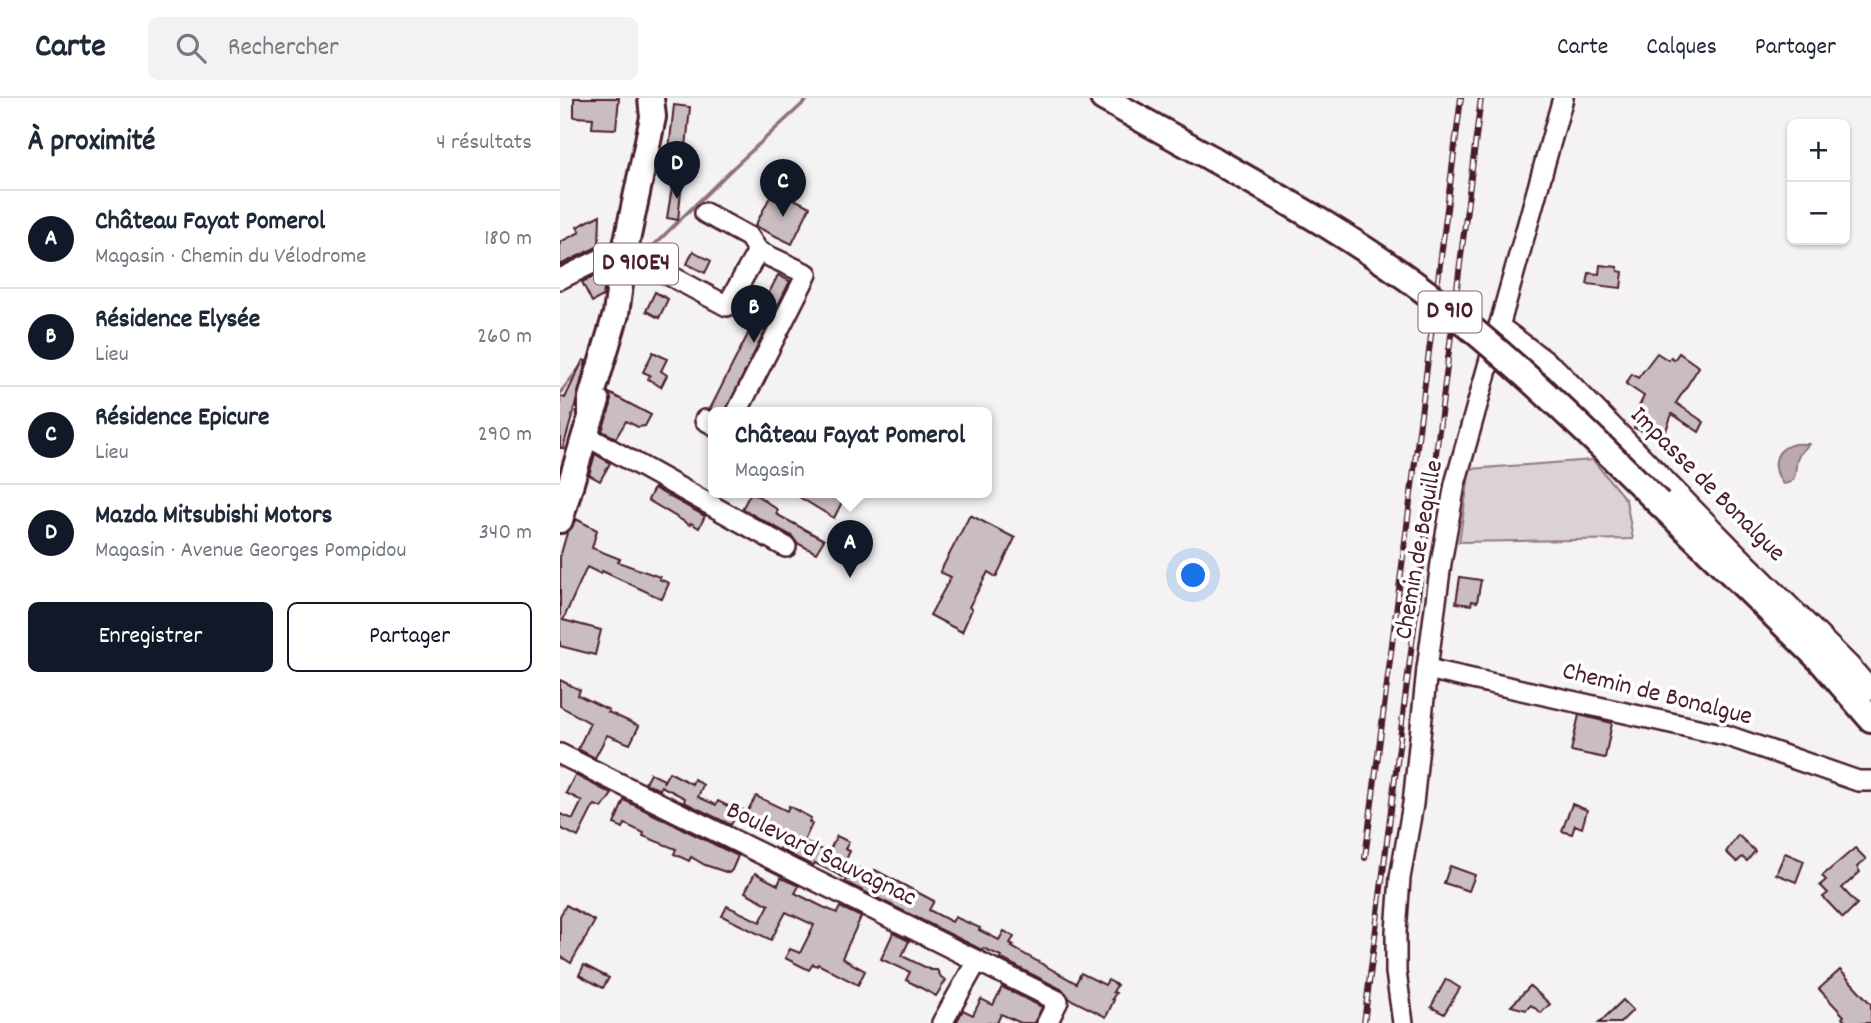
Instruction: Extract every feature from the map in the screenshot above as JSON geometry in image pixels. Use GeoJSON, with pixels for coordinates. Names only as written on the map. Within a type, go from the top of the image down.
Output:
{"type":"FeatureCollection","features":[{"type":"Feature","properties":{"kind":"main road","name":"D 910E4"},"geometry":{"type":"LineString","coordinates":[[560,520],[602,380],[601,366],[616,314],[631,283],[630,256],[639,178],[653,117],[649,98]]}},
{"type":"Feature","properties":{"kind":"main road","name":"D 910"},"geometry":{"type":"LineString","coordinates":[[1103,98],[1349,239],[1426,292],[1507,359],[1659,503],[1820,660],[1871,719]]}},
{"type":"Feature","properties":{"kind":"street","name":"Chemin de Bequille"},"geometry":{"type":"LineString","coordinates":[[1403,1023],[1396,972],[1400,878],[1413,804],[1441,564],[1455,484],[1563,98]]}},
{"type":"Feature","properties":{"kind":"street"},"geometry":{"type":"LineString","coordinates":[[705,213],[749,237],[758,251],[807,274],[740,407]]}},
{"type":"Feature","properties":{"kind":"street"},"geometry":{"type":"LineString","coordinates":[[560,279],[605,257],[630,256],[727,306],[758,251]]}},
{"type":"Feature","properties":{"kind":"street","name":"Impasse de Bonalgue"},"geometry":{"type":"LineString","coordinates":[[1499,326],[1556,369],[1871,690]]}},
{"type":"Feature","properties":{"kind":"street"},"geometry":{"type":"LineString","coordinates":[[588,425],[786,547]]}},
{"type":"Feature","properties":{"kind":"street","name":"Chemin de Bonalgue"},"geometry":{"type":"LineString","coordinates":[[1427,669],[1725,735],[1858,781],[1871,781]]}},
{"type":"Feature","properties":{"kind":"street","name":"Boulevard Sauvagnac"},"geometry":{"type":"LineString","coordinates":[[560,754],[1058,1001],[1047,1023]]}},
{"type":"Feature","properties":{"kind":"street"},"geometry":{"type":"LineString","coordinates":[[942,1023],[977,961]]}},
{"type":"Feature","properties":{"kind":"shaded area"},"geometry":{"type":"Polygon","coordinates":[[[1793,444],[1809,444],[1798,457],[1794,478],[1783,484],[1776,467],[1780,452],[1793,444]]]}},
{"type":"Feature","properties":{"kind":"shaded area"},"geometry":{"type":"Polygon","coordinates":[[[1593,460],[1626,500],[1633,539],[1459,542],[1470,469],[1593,460]]]}},
{"type":"Feature","properties":{"kind":"building"},"geometry":{"type":"Polygon","coordinates":[[[574,98],[619,98],[616,129],[592,128],[593,118],[574,117],[574,98]]]}},
{"type":"Feature","properties":{"kind":"building"},"geometry":{"type":"Polygon","coordinates":[[[674,105],[690,107],[683,178],[666,176],[674,105]]]}},
{"type":"Feature","properties":{"kind":"building"},"geometry":{"type":"Polygon","coordinates":[[[673,181],[682,182],[678,220],[667,218],[673,181]]]}},
{"type":"Feature","properties":{"kind":"building"},"geometry":{"type":"Polygon","coordinates":[[[774,189],[810,207],[792,244],[755,226],[774,189]]]}},
{"type":"Feature","properties":{"kind":"building"},"geometry":{"type":"Polygon","coordinates":[[[600,215],[599,246],[560,265],[560,242],[580,232],[577,227],[600,215]]]}},
{"type":"Feature","properties":{"kind":"building"},"geometry":{"type":"Polygon","coordinates":[[[693,251],[711,261],[705,273],[687,264],[693,251]]]}},
{"type":"Feature","properties":{"kind":"building"},"geometry":{"type":"Polygon","coordinates":[[[1600,265],[1617,267],[1618,271],[1623,272],[1621,288],[1587,284],[1589,273],[1599,274],[1600,265]]]}},
{"type":"Feature","properties":{"kind":"building"},"geometry":{"type":"Polygon","coordinates":[[[600,273],[605,283],[603,296],[592,302],[582,282],[600,273]]]}},
{"type":"Feature","properties":{"kind":"building"},"geometry":{"type":"Polygon","coordinates":[[[778,275],[790,281],[727,407],[711,407],[778,275]]]}},
{"type":"Feature","properties":{"kind":"building"},"geometry":{"type":"Polygon","coordinates":[[[655,292],[668,299],[659,318],[646,311],[655,292]]]}},
{"type":"Feature","properties":{"kind":"building"},"geometry":{"type":"Polygon","coordinates":[[[653,352],[667,359],[661,371],[667,375],[661,387],[648,379],[650,375],[643,372],[653,352]]]}},
{"type":"Feature","properties":{"kind":"building"},"geometry":{"type":"Polygon","coordinates":[[[1657,353],[1668,360],[1671,357],[1674,360],[1679,353],[1699,367],[1676,403],[1704,422],[1699,432],[1672,414],[1663,439],[1634,428],[1638,417],[1635,415],[1644,396],[1626,384],[1632,374],[1638,378],[1657,353]]]}},
{"type":"Feature","properties":{"kind":"building"},"geometry":{"type":"Polygon","coordinates":[[[583,360],[586,361],[575,406],[563,448],[560,448],[560,396],[565,398],[583,360]]]}},
{"type":"Feature","properties":{"kind":"building"},"geometry":{"type":"Polygon","coordinates":[[[609,393],[651,415],[645,426],[638,427],[626,421],[616,438],[602,431],[611,405],[609,393]]]}},
{"type":"Feature","properties":{"kind":"building"},"geometry":{"type":"Polygon","coordinates":[[[595,454],[610,463],[600,481],[589,475],[595,454]]]}},
{"type":"Feature","properties":{"kind":"building"},"geometry":{"type":"Polygon","coordinates":[[[654,488],[705,516],[699,528],[648,500],[654,488]]]}},
{"type":"Feature","properties":{"kind":"building"},"geometry":{"type":"Polygon","coordinates":[[[748,498],[761,498],[778,510],[776,514],[824,540],[816,553],[797,543],[792,536],[742,509],[748,498]]]}},
{"type":"Feature","properties":{"kind":"building"},"geometry":{"type":"Polygon","coordinates":[[[801,498],[844,498],[834,518],[801,498]]]}},
{"type":"Feature","properties":{"kind":"building"},"geometry":{"type":"Polygon","coordinates":[[[970,515],[1015,538],[996,577],[988,572],[969,607],[972,609],[962,632],[930,615],[951,577],[940,572],[970,515]]]}},
{"type":"Feature","properties":{"kind":"building"},"geometry":{"type":"Polygon","coordinates":[[[576,519],[597,530],[592,548],[669,583],[662,599],[602,571],[601,574],[587,567],[563,620],[601,630],[595,655],[560,646],[560,557],[567,533],[576,519]]]}},
{"type":"Feature","properties":{"kind":"building"},"geometry":{"type":"Polygon","coordinates":[[[1460,577],[1481,580],[1477,602],[1472,601],[1471,605],[1456,603],[1460,577]]]}},
{"type":"Feature","properties":{"kind":"building"},"geometry":{"type":"Polygon","coordinates":[[[560,680],[580,690],[578,695],[639,726],[630,744],[607,735],[595,758],[578,749],[590,723],[560,706],[560,680]]]}},
{"type":"Feature","properties":{"kind":"building"},"geometry":{"type":"Polygon","coordinates":[[[1579,715],[1612,723],[1605,758],[1571,751],[1579,715]]]}},
{"type":"Feature","properties":{"kind":"building"},"geometry":{"type":"Polygon","coordinates":[[[669,772],[692,784],[694,779],[703,785],[698,797],[716,805],[718,801],[747,812],[756,796],[787,811],[789,806],[811,818],[809,822],[812,824],[804,841],[828,853],[837,836],[849,842],[845,849],[850,851],[845,862],[873,875],[875,870],[934,901],[929,910],[952,922],[955,917],[999,940],[1004,931],[1014,937],[1010,943],[1014,945],[1012,947],[1076,983],[1081,973],[1105,985],[1108,980],[1117,985],[1106,1017],[1070,999],[1063,990],[1000,958],[1001,956],[983,948],[982,950],[845,882],[847,879],[815,863],[813,866],[779,849],[782,842],[770,834],[735,817],[731,825],[684,802],[685,798],[661,786],[660,790],[645,783],[650,773],[664,780],[663,783],[669,772]]]}},
{"type":"Feature","properties":{"kind":"building"},"geometry":{"type":"Polygon","coordinates":[[[575,775],[612,794],[602,808],[595,805],[593,807],[578,837],[560,828],[560,814],[573,819],[582,801],[566,793],[575,775]]]}},
{"type":"Feature","properties":{"kind":"building"},"geometry":{"type":"Polygon","coordinates":[[[624,800],[738,856],[732,870],[729,873],[691,857],[689,861],[674,854],[676,849],[643,836],[644,833],[625,824],[623,828],[614,824],[624,800]]]}},
{"type":"Feature","properties":{"kind":"building"},"geometry":{"type":"Polygon","coordinates":[[[1572,804],[1587,810],[1582,828],[1575,825],[1572,834],[1562,831],[1572,804]]]}},
{"type":"Feature","properties":{"kind":"building"},"geometry":{"type":"Polygon","coordinates":[[[1738,835],[1755,851],[1747,861],[1742,857],[1737,862],[1726,852],[1738,835]]]}},
{"type":"Feature","properties":{"kind":"building"},"geometry":{"type":"Polygon","coordinates":[[[1855,848],[1866,859],[1857,867],[1860,872],[1842,888],[1857,904],[1843,918],[1823,897],[1828,893],[1820,885],[1826,880],[1822,876],[1855,848]]]}},
{"type":"Feature","properties":{"kind":"building"},"geometry":{"type":"Polygon","coordinates":[[[1785,853],[1804,861],[1796,882],[1776,874],[1785,853]]]}},
{"type":"Feature","properties":{"kind":"building"},"geometry":{"type":"Polygon","coordinates":[[[1450,866],[1475,875],[1469,891],[1444,883],[1450,866]]]}},
{"type":"Feature","properties":{"kind":"building"},"geometry":{"type":"Polygon","coordinates":[[[755,873],[778,885],[781,878],[799,886],[795,893],[837,913],[840,907],[861,917],[842,958],[865,971],[858,985],[818,964],[813,964],[809,970],[785,958],[790,949],[800,953],[814,925],[786,912],[771,940],[722,916],[727,906],[760,922],[769,905],[745,892],[755,873]]]}},
{"type":"Feature","properties":{"kind":"building"},"geometry":{"type":"Polygon","coordinates":[[[566,905],[595,921],[571,963],[560,956],[560,916],[566,905]]]}},
{"type":"Feature","properties":{"kind":"building"},"geometry":{"type":"Polygon","coordinates":[[[893,933],[909,941],[902,956],[931,970],[937,970],[946,980],[936,996],[906,980],[910,972],[881,959],[893,933]]]}},
{"type":"Feature","properties":{"kind":"building"},"geometry":{"type":"Polygon","coordinates":[[[584,965],[609,978],[603,988],[579,975],[584,965]]]}},
{"type":"Feature","properties":{"kind":"building"},"geometry":{"type":"Polygon","coordinates":[[[1840,970],[1871,1004],[1871,1023],[1847,1023],[1842,1018],[1844,1016],[1819,989],[1840,970]]]}},
{"type":"Feature","properties":{"kind":"building"},"geometry":{"type":"Polygon","coordinates":[[[1446,979],[1460,988],[1444,1014],[1431,1007],[1446,979]]]}},
{"type":"Feature","properties":{"kind":"building"},"geometry":{"type":"Polygon","coordinates":[[[1530,986],[1550,1004],[1541,1013],[1531,1005],[1526,1010],[1511,1006],[1530,986]]]}},
{"type":"Feature","properties":{"kind":"building"},"geometry":{"type":"Polygon","coordinates":[[[1002,987],[1042,1007],[1035,1023],[1021,1023],[1001,1014],[997,1023],[956,1023],[963,1010],[973,1015],[981,999],[993,1005],[1002,987]]]}},
{"type":"Feature","properties":{"kind":"building"},"geometry":{"type":"Polygon","coordinates":[[[1623,1000],[1633,1010],[1620,1023],[1599,1023],[1623,1000]]]}},
{"type":"Feature","properties":{"kind":"waterway"},"geometry":{"type":"LineString","coordinates":[[647,252],[809,98]]}},
{"type":"Feature","properties":{"kind":"waterway"},"geometry":{"type":"LineString","coordinates":[[560,393],[582,365]]}},
{"type":"Feature","properties":{"kind":"railway"},"geometry":{"type":"LineString","coordinates":[[1365,858],[1461,98]]}},
{"type":"Feature","properties":{"kind":"railway"},"geometry":{"type":"LineString","coordinates":[[1364,1023],[1481,98]]}},
{"type":"Feature","properties":{"kind":"place","name":"Mazda Mitsubishi Motors"},"geometry":{"type":"Point","coordinates":[677,199]}},
{"type":"Feature","properties":{"kind":"place","name":"Résidence Epicure"},"geometry":{"type":"Point","coordinates":[783,217]}},
{"type":"Feature","properties":{"kind":"place","name":"Résidence Elysée"},"geometry":{"type":"Point","coordinates":[754,343]}},
{"type":"Feature","properties":{"kind":"place","name":"Château Fayat Pomerol"},"geometry":{"type":"Point","coordinates":[850,578]}}]}
